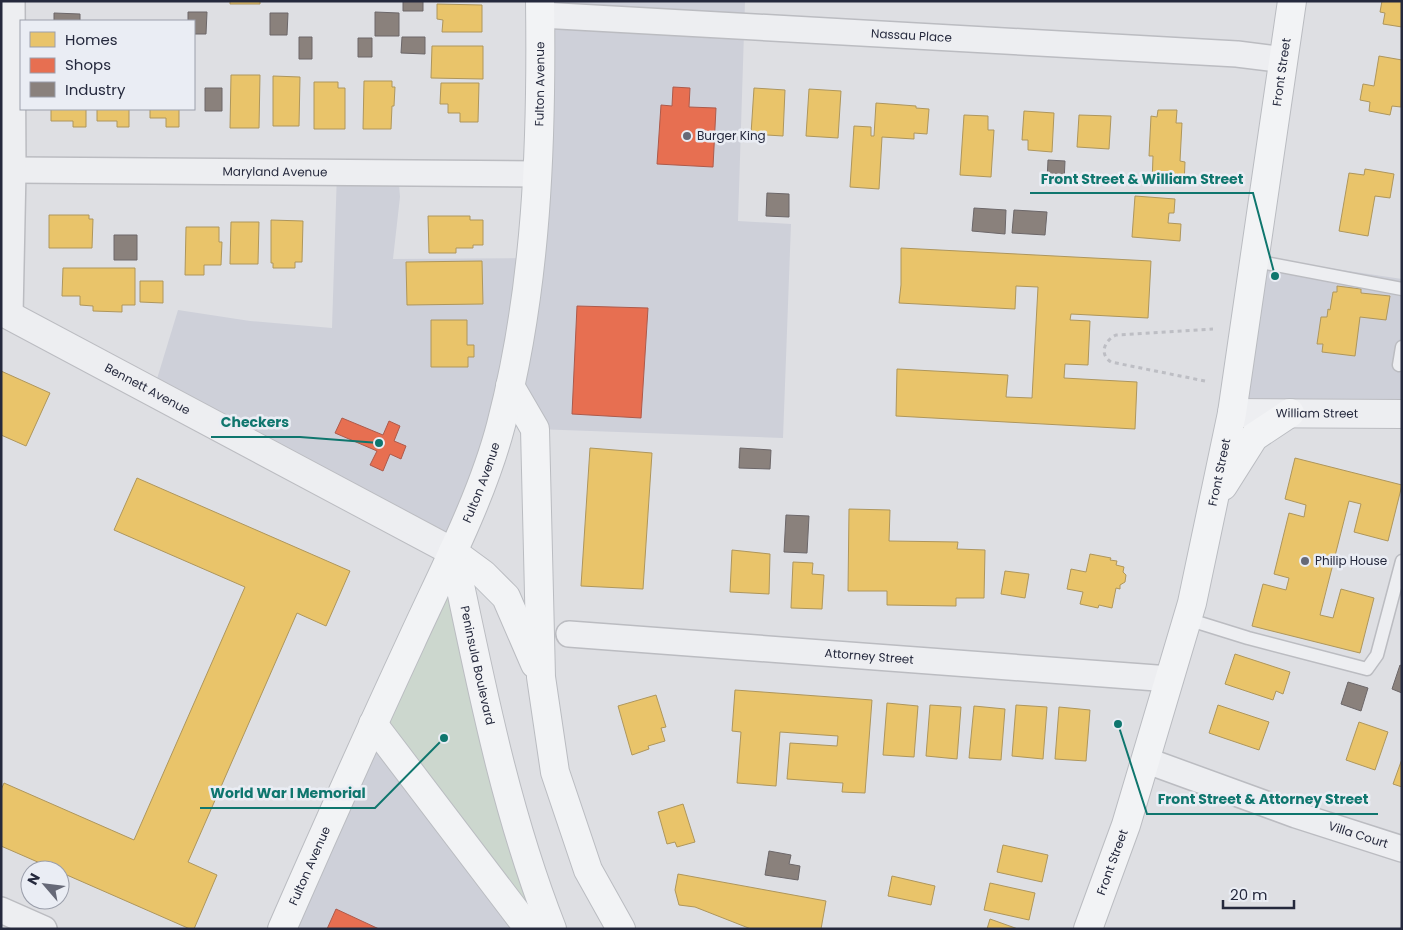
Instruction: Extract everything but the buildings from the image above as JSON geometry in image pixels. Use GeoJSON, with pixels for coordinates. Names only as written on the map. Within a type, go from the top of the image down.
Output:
{"type":"FeatureCollection","features":[{"type":"Feature","properties":{"kind":"main road","name":"Front Street"},"geometry":{"type":"LineString","coordinates":[[1088,929],[1126,824],[1170,679],[1187,619],[1213,502],[1232,413],[1292,1]]}},
{"type":"Feature","properties":{"kind":"main road","name":"Fulton Avenue"},"geometry":{"type":"LineString","coordinates":[[282,929],[452,552],[489,463],[500,426],[510,386],[530,266],[538,174],[541,8]]}},
{"type":"Feature","properties":{"kind":"main road"},"geometry":{"type":"LineString","coordinates":[[510,386],[535,429],[540,677],[555,772],[588,870],[621,929]]}},
{"type":"Feature","properties":{"kind":"main road"},"geometry":{"type":"LineString","coordinates":[[1213,502],[1254,437],[1290,413]]}},
{"type":"Feature","properties":{"kind":"main road"},"geometry":{"type":"LineString","coordinates":[[452,552],[483,574],[506,597],[540,677]]}},
{"type":"Feature","properties":{"kind":"main road","name":"Peninsula Boulevard"},"geometry":{"type":"LineString","coordinates":[[452,552],[493,741],[533,882],[552,929]]}},
{"type":"Feature","properties":{"kind":"main road"},"geometry":{"type":"LineString","coordinates":[[373,724],[529,929]]}},
{"type":"Feature","properties":{"kind":"street"},"geometry":{"type":"LineString","coordinates":[[6,313],[13,170],[12,1]]}},
{"type":"Feature","properties":{"kind":"street","name":"Nassau Place"},"geometry":{"type":"LineString","coordinates":[[541,8],[1237,54],[1284,60]]}},
{"type":"Feature","properties":{"kind":"street","name":"Maryland Avenue"},"geometry":{"type":"LineString","coordinates":[[13,170],[538,174]]}},
{"type":"Feature","properties":{"kind":"street","name":"Bennett Avenue"},"geometry":{"type":"LineString","coordinates":[[6,313],[452,552]]}},
{"type":"Feature","properties":{"kind":"street","name":"William Street"},"geometry":{"type":"LineString","coordinates":[[1232,413],[1402,414]]}},
{"type":"Feature","properties":{"kind":"street","name":"Attorney Street"},"geometry":{"type":"LineString","coordinates":[[569,634],[1170,679]]}},
{"type":"Feature","properties":{"kind":"street","name":"Villa Court"},"geometry":{"type":"LineString","coordinates":[[1145,760],[1296,814],[1402,849]]}},
{"type":"Feature","properties":{"kind":"street"},"geometry":{"type":"LineString","coordinates":[[1,910],[44,929]]}},
{"type":"Feature","properties":{"kind":"lane"},"geometry":{"type":"LineString","coordinates":[[1254,261],[1402,289]]}},
{"type":"Feature","properties":{"kind":"lane"},"geometry":{"type":"LineString","coordinates":[[1399,365],[1402,347]]}},
{"type":"Feature","properties":{"kind":"lane"},"geometry":{"type":"LineString","coordinates":[[1187,619],[1248,638],[1366,669],[1378,655],[1402,561]]}},
{"type":"Feature","properties":{"kind":"path"},"geometry":{"type":"LineString","coordinates":[[1205,381],[1111,362],[1104,354],[1104,347],[1107,341],[1116,336],[1213,328]]}},
{"type":"Feature","properties":{"kind":"shaded area"},"geometry":{"type":"Polygon","coordinates":[[[540,1],[745,1],[738,221],[791,224],[783,438],[535,429],[510,387],[453,552],[153,392],[178,310],[250,321],[332,328],[337,172],[398,172],[400,197],[393,259],[531,258],[540,1]]]}},
{"type":"Feature","properties":{"kind":"shaded area"},"geometry":{"type":"Polygon","coordinates":[[[1255,257],[1402,279],[1402,414],[1232,413],[1255,257]]]}},
{"type":"Feature","properties":{"kind":"shaded area"},"geometry":{"type":"Polygon","coordinates":[[[453,552],[528,874],[531,929],[373,724],[453,552]]]}},
{"type":"Feature","properties":{"kind":"shaded area"},"geometry":{"type":"Polygon","coordinates":[[[373,724],[529,929],[282,929],[373,724]]]}},
{"type":"Feature","properties":{"kind":"place","name":"Burger King"},"geometry":{"type":"Point","coordinates":[687,136]}},
{"type":"Feature","properties":{"kind":"place","name":"Front Street & William Street"},"geometry":{"type":"Point","coordinates":[1275,276]}},
{"type":"Feature","properties":{"kind":"place","name":"Checkers"},"geometry":{"type":"Point","coordinates":[379,443]}},
{"type":"Feature","properties":{"kind":"place","name":"Philip House"},"geometry":{"type":"Point","coordinates":[1305,561]}},
{"type":"Feature","properties":{"kind":"place","name":"Front Street & Attorney Street"},"geometry":{"type":"Point","coordinates":[1118,724]}},
{"type":"Feature","properties":{"kind":"place","name":"World War I Memorial"},"geometry":{"type":"Point","coordinates":[444,738]}}]}
